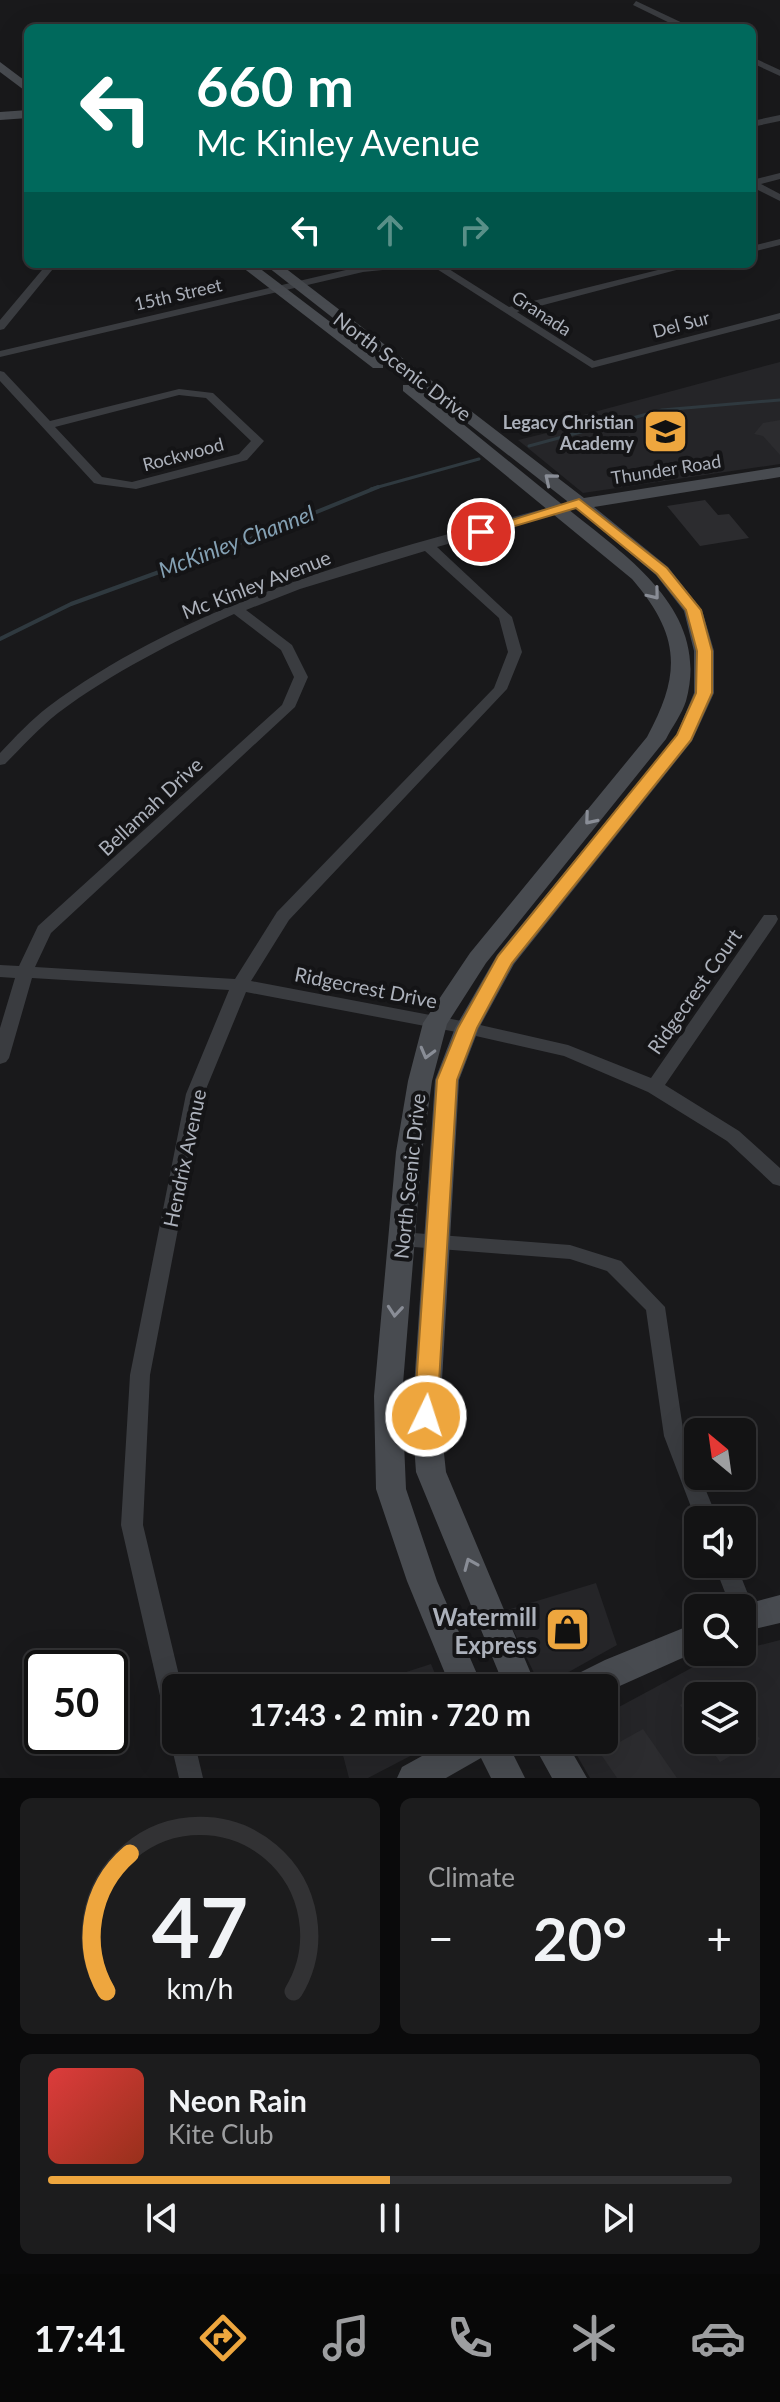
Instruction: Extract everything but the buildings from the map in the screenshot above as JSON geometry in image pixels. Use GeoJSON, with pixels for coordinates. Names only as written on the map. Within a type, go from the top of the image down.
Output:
{"type":"FeatureCollection","features":[{"type":"Feature","properties":{"kind":"main road"},"geometry":{"type":"LineString","coordinates":[[0,51],[24,70]]}},
{"type":"Feature","properties":{"kind":"main road"},"geometry":{"type":"LineString","coordinates":[[0,66],[24,86]]}},
{"type":"Feature","properties":{"kind":"main road"},"geometry":{"type":"LineString","coordinates":[[0,116],[24,114]]}},
{"type":"Feature","properties":{"kind":"main road","name":"North Scenic Drive"},"geometry":{"type":"LineString","coordinates":[[252,268],[287,287],[569,506],[662,571],[693,610],[704,651],[704,693],[685,737],[629,789],[478,958],[435,1023],[420,1081],[411,1138],[388,1396],[391,1489],[422,1581],[461,1674]]}},
{"type":"Feature","properties":{"kind":"main road","name":"North Scenic Drive"},"geometry":{"type":"LineString","coordinates":[[274,268],[287,287]]}},
{"type":"Feature","properties":{"kind":"main road","name":"Thunder Road"},"geometry":{"type":"LineString","coordinates":[[569,506],[780,472]]}},
{"type":"Feature","properties":{"kind":"main road","name":"North Scenic Drive"},"geometry":{"type":"LineString","coordinates":[[515,1674],[431,1472],[426,1416],[447,1080],[467,1028],[505,960],[629,789]]}},
{"type":"Feature","properties":{"kind":"main road"},"geometry":{"type":"LineString","coordinates":[[756,1615],[780,1609]]}},
{"type":"Feature","properties":{"kind":"main road"},"geometry":{"type":"LineString","coordinates":[[608,1674],[684,1642]]}},
{"type":"Feature","properties":{"kind":"main road"},"geometry":{"type":"LineString","coordinates":[[414,1778],[457,1754]]}},
{"type":"Feature","properties":{"kind":"main road"},"geometry":{"type":"LineString","coordinates":[[496,1754],[508,1778]]}},
{"type":"Feature","properties":{"kind":"main road"},"geometry":{"type":"LineString","coordinates":[[555,1754],[570,1778]]}},
{"type":"Feature","properties":{"kind":"street"},"geometry":{"type":"LineString","coordinates":[[654,0],[636,3],[678,24]]}},
{"type":"Feature","properties":{"kind":"street"},"geometry":{"type":"LineString","coordinates":[[775,67],[780,73]]}},
{"type":"Feature","properties":{"kind":"street"},"geometry":{"type":"LineString","coordinates":[[756,123],[780,118]]}},
{"type":"Feature","properties":{"kind":"street"},"geometry":{"type":"LineString","coordinates":[[756,182],[780,176]]}},
{"type":"Feature","properties":{"kind":"street"},"geometry":{"type":"LineString","coordinates":[[756,185],[780,198]]}},
{"type":"Feature","properties":{"kind":"street"},"geometry":{"type":"LineString","coordinates":[[756,248],[780,242]]}},
{"type":"Feature","properties":{"kind":"street"},"geometry":{"type":"LineString","coordinates":[[14,351],[0,330],[49,268]]}},
{"type":"Feature","properties":{"kind":"street","name":"15th Street"},"geometry":{"type":"LineString","coordinates":[[0,354],[373,268]]}},
{"type":"Feature","properties":{"kind":"street","name":"Granada"},"geometry":{"type":"LineString","coordinates":[[440,268],[592,365]]}},
{"type":"Feature","properties":{"kind":"street"},"geometry":{"type":"LineString","coordinates":[[508,311],[678,268]]}},
{"type":"Feature","properties":{"kind":"street","name":"Del Sur"},"geometry":{"type":"LineString","coordinates":[[592,365],[780,316]]}},
{"type":"Feature","properties":{"kind":"street","name":"Rockwood"},"geometry":{"type":"LineString","coordinates":[[0,374],[47,425],[98,480],[132,486],[243,457],[258,441],[209,395],[179,392],[47,425]]}},
{"type":"Feature","properties":{"kind":"street","name":"Mc Kinley Avenue"},"geometry":{"type":"LineString","coordinates":[[0,761],[52,711],[151,648],[236,609],[569,506]]}},
{"type":"Feature","properties":{"kind":"street","name":"Hendrix Avenue"},"geometry":{"type":"LineString","coordinates":[[167,1674],[132,1525],[140,1375],[195,1094],[240,985],[283,916],[500,689],[515,652],[505,617],[429,547]]}},
{"type":"Feature","properties":{"kind":"street","name":"Bellamah Drive"},"geometry":{"type":"LineString","coordinates":[[0,1058],[25,972],[44,930],[288,707],[301,677],[287,648],[236,609]]}},
{"type":"Feature","properties":{"kind":"street","name":"Ridgecrest Court"},"geometry":{"type":"LineString","coordinates":[[654,1087],[770,919]]}},
{"type":"Feature","properties":{"kind":"street","name":"Ridgecrest Drive"},"geometry":{"type":"LineString","coordinates":[[0,971],[240,985],[467,1028],[568,1051],[654,1087],[733,1136],[780,1179]]}},
{"type":"Feature","properties":{"kind":"street"},"geometry":{"type":"LineString","coordinates":[[401,1239],[570,1252],[614,1266],[655,1307],[674,1436],[702,1506]]}},
{"type":"Feature","properties":{"kind":"street"},"geometry":{"type":"LineString","coordinates":[[185,1754],[191,1778]]}},
{"type":"Feature","properties":{"kind":"shaded area","name":"Legacy Christian Academy"},"geometry":{"type":"Polygon","coordinates":[[[780,362],[780,464],[583,493],[518,440],[583,424],[583,415],[780,362]]]}},
{"type":"Feature","properties":{"kind":"shaded area"},"geometry":{"type":"Polygon","coordinates":[[[596,1583],[617,1645],[565,1674],[535,1674],[504,1611],[596,1583]]]}},
{"type":"Feature","properties":{"kind":"shaded area"},"geometry":{"type":"Polygon","coordinates":[[[780,1640],[780,1778],[590,1778],[576,1754],[618,1754],[618,1707],[695,1666],[756,1666],[756,1646],[780,1640]]]}},
{"type":"Feature","properties":{"kind":"shaded area"},"geometry":{"type":"Polygon","coordinates":[[[431,1664],[435,1674],[400,1674],[431,1664]]]}},
{"type":"Feature","properties":{"kind":"shaded area"},"geometry":{"type":"Polygon","coordinates":[[[343,1754],[414,1754],[368,1778],[349,1778],[343,1754]]]}},
{"type":"Feature","properties":{"kind":"waterway","name":"McKinley Channel"},"geometry":{"type":"LineString","coordinates":[[529,446],[662,410],[780,400]]}},
{"type":"Feature","properties":{"kind":"waterway","name":"McKinley Channel"},"geometry":{"type":"LineString","coordinates":[[378,487],[479,459]]}},
{"type":"Feature","properties":{"kind":"waterway","name":"McKinley Channel"},"geometry":{"type":"LineString","coordinates":[[0,639],[71,604],[250,539],[378,487]]}},
{"type":"Feature","properties":{"kind":"waterway","name":"McKinley Channel"},"geometry":{"type":"LineString","coordinates":[[371,489],[378,487]]}},
{"type":"Feature","properties":{"kind":"place","name":"Legacy Christian Academy"},"geometry":{"type":"Point","coordinates":[665,432]}},
{"type":"Feature","properties":{"kind":"place","name":"Watermill Express"},"geometry":{"type":"Point","coordinates":[568,1630]}},
{"type":"Feature","properties":{"kind":"route"},"geometry":{"type":"LineString","coordinates":[[426,1416],[447,1080],[467,1028],[505,960],[685,737],[704,693],[704,651],[693,610],[662,571],[579,503],[481,532]]}}]}
